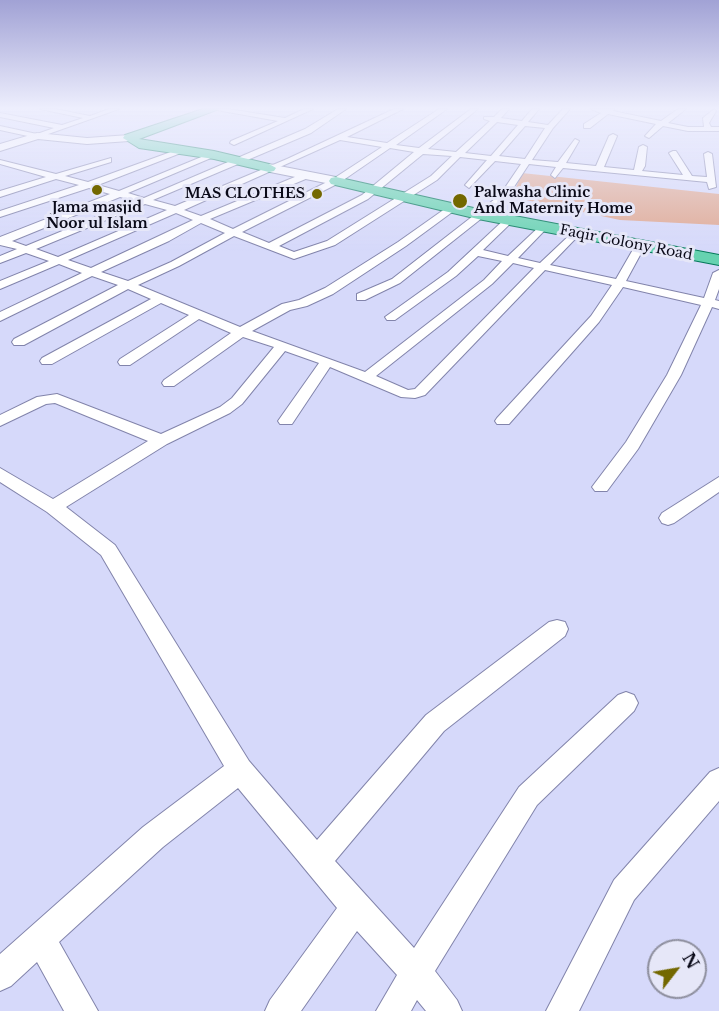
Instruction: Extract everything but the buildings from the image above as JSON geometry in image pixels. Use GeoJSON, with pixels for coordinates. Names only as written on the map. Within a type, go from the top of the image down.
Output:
{"type":"FeatureCollection","features":[{"type":"Feature","properties":{"kind":"main road","name":"Faqir Colony Road"},"geometry":{"type":"LineString","coordinates":[[220,156],[478,214],[719,260]]}},
{"type":"Feature","properties":{"kind":"street"},"geometry":{"type":"LineString","coordinates":[[0,214],[168,156]]}},
{"type":"Feature","properties":{"kind":"street"},"geometry":{"type":"LineString","coordinates":[[1,241],[72,215],[211,156]]}},
{"type":"Feature","properties":{"kind":"street"},"geometry":{"type":"LineString","coordinates":[[0,260],[146,201],[247,156]]}},
{"type":"Feature","properties":{"kind":"street"},"geometry":{"type":"LineString","coordinates":[[0,285],[297,156]]}},
{"type":"Feature","properties":{"kind":"street"},"geometry":{"type":"LineString","coordinates":[[19,342],[128,285],[175,264],[232,232],[336,182],[375,156]]}},
{"type":"Feature","properties":{"kind":"street"},"geometry":{"type":"LineString","coordinates":[[269,247],[365,197],[415,156]]}},
{"type":"Feature","properties":{"kind":"street"},"geometry":{"type":"LineString","coordinates":[[0,162],[90,184],[174,209],[288,256],[302,255],[331,243],[435,178],[456,156]]}},
{"type":"Feature","properties":{"kind":"street"},"geometry":{"type":"LineString","coordinates":[[470,156],[688,178],[711,183],[708,156]]}},
{"type":"Feature","properties":{"kind":"street"},"geometry":{"type":"LineString","coordinates":[[361,297],[396,281],[478,214],[503,197],[529,156]]}},
{"type":"Feature","properties":{"kind":"street"},"geometry":{"type":"LineString","coordinates":[[555,175],[565,156]]}},
{"type":"Feature","properties":{"kind":"street"},"geometry":{"type":"LineString","coordinates":[[599,170],[605,156]]}},
{"type":"Feature","properties":{"kind":"street"},"geometry":{"type":"LineString","coordinates":[[636,174],[641,166],[642,156]]}},
{"type":"Feature","properties":{"kind":"street"},"geometry":{"type":"LineString","coordinates":[[675,156],[688,178]]}},
{"type":"Feature","properties":{"kind":"street"},"geometry":{"type":"LineString","coordinates":[[469,185],[490,158]]}},
{"type":"Feature","properties":{"kind":"street"},"geometry":{"type":"LineString","coordinates":[[2,193],[108,160]]}},
{"type":"Feature","properties":{"kind":"street"},"geometry":{"type":"LineString","coordinates":[[9,174],[26,169]]}},
{"type":"Feature","properties":{"kind":"street"},"geometry":{"type":"LineString","coordinates":[[0,317],[165,239],[200,220],[305,176]]}},
{"type":"Feature","properties":{"kind":"street"},"geometry":{"type":"LineString","coordinates":[[2,193],[72,215]]}},
{"type":"Feature","properties":{"kind":"street"},"geometry":{"type":"LineString","coordinates":[[169,383],[241,332],[286,307],[303,303],[329,291],[402,244],[452,208]]}},
{"type":"Feature","properties":{"kind":"street"},"geometry":{"type":"LineString","coordinates":[[391,317],[452,274],[509,220]]}},
{"type":"Feature","properties":{"kind":"street"},"geometry":{"type":"LineString","coordinates":[[368,376],[488,282],[542,227]]}},
{"type":"Feature","properties":{"kind":"street"},"geometry":{"type":"LineString","coordinates":[[1,241],[128,285],[241,332],[327,360],[406,394],[420,392],[575,233]]}},
{"type":"Feature","properties":{"kind":"street"},"geometry":{"type":"LineString","coordinates":[[503,421],[596,319],[640,246]]}},
{"type":"Feature","properties":{"kind":"street"},"geometry":{"type":"LineString","coordinates":[[476,252],[713,304]]}},
{"type":"Feature","properties":{"kind":"street"},"geometry":{"type":"LineString","coordinates":[[601,487],[632,445],[674,375],[713,304],[719,273]]}},
{"type":"Feature","properties":{"kind":"street"},"geometry":{"type":"LineString","coordinates":[[47,361],[159,299]]}},
{"type":"Feature","properties":{"kind":"street"},"geometry":{"type":"LineString","coordinates":[[124,362],[198,314]]}},
{"type":"Feature","properties":{"kind":"street"},"geometry":{"type":"LineString","coordinates":[[53,507],[160,440],[225,410],[237,401],[282,346]]}},
{"type":"Feature","properties":{"kind":"street"},"geometry":{"type":"LineString","coordinates":[[286,421],[327,360]]}},
{"type":"Feature","properties":{"kind":"street"},"geometry":{"type":"LineString","coordinates":[[0,421],[42,400],[57,398],[160,440]]}},
{"type":"Feature","properties":{"kind":"street"},"geometry":{"type":"LineString","coordinates":[[0,474],[53,507],[108,550],[240,770],[356,907],[417,974],[446,1011]]}},
{"type":"Feature","properties":{"kind":"street"},"geometry":{"type":"LineString","coordinates":[[668,518],[719,483]]}},
{"type":"Feature","properties":{"kind":"street"},"geometry":{"type":"LineString","coordinates":[[317,861],[435,723],[556,629]]}},
{"type":"Feature","properties":{"kind":"street"},"geometry":{"type":"LineString","coordinates":[[392,1011],[528,796],[626,703]]}},
{"type":"Feature","properties":{"kind":"street"},"geometry":{"type":"LineString","coordinates":[[0,975],[153,837],[240,770]]}},
{"type":"Feature","properties":{"kind":"street"},"geometry":{"type":"LineString","coordinates":[[562,1011],[624,890],[719,781]]}},
{"type":"Feature","properties":{"kind":"street"},"geometry":{"type":"LineString","coordinates":[[281,1011],[356,907]]}},
{"type":"Feature","properties":{"kind":"street"},"geometry":{"type":"LineString","coordinates":[[40,938],[82,1011]]}},
{"type":"Feature","properties":{"kind":"shaded area"},"geometry":{"type":"Polygon","coordinates":[[[522,173],[719,194],[719,225],[620,220],[512,197],[522,173]]]}},
{"type":"Feature","properties":{"kind":"place","name":"Jama masjid Noor ul Islam"},"geometry":{"type":"Point","coordinates":[97,190]}},
{"type":"Feature","properties":{"kind":"place","name":"MAS CLOTHES"},"geometry":{"type":"Point","coordinates":[317,194]}},
{"type":"Feature","properties":{"kind":"place","name":"Palwasha Clinic And Maternity Home"},"geometry":{"type":"Point","coordinates":[460,201]}}]}
